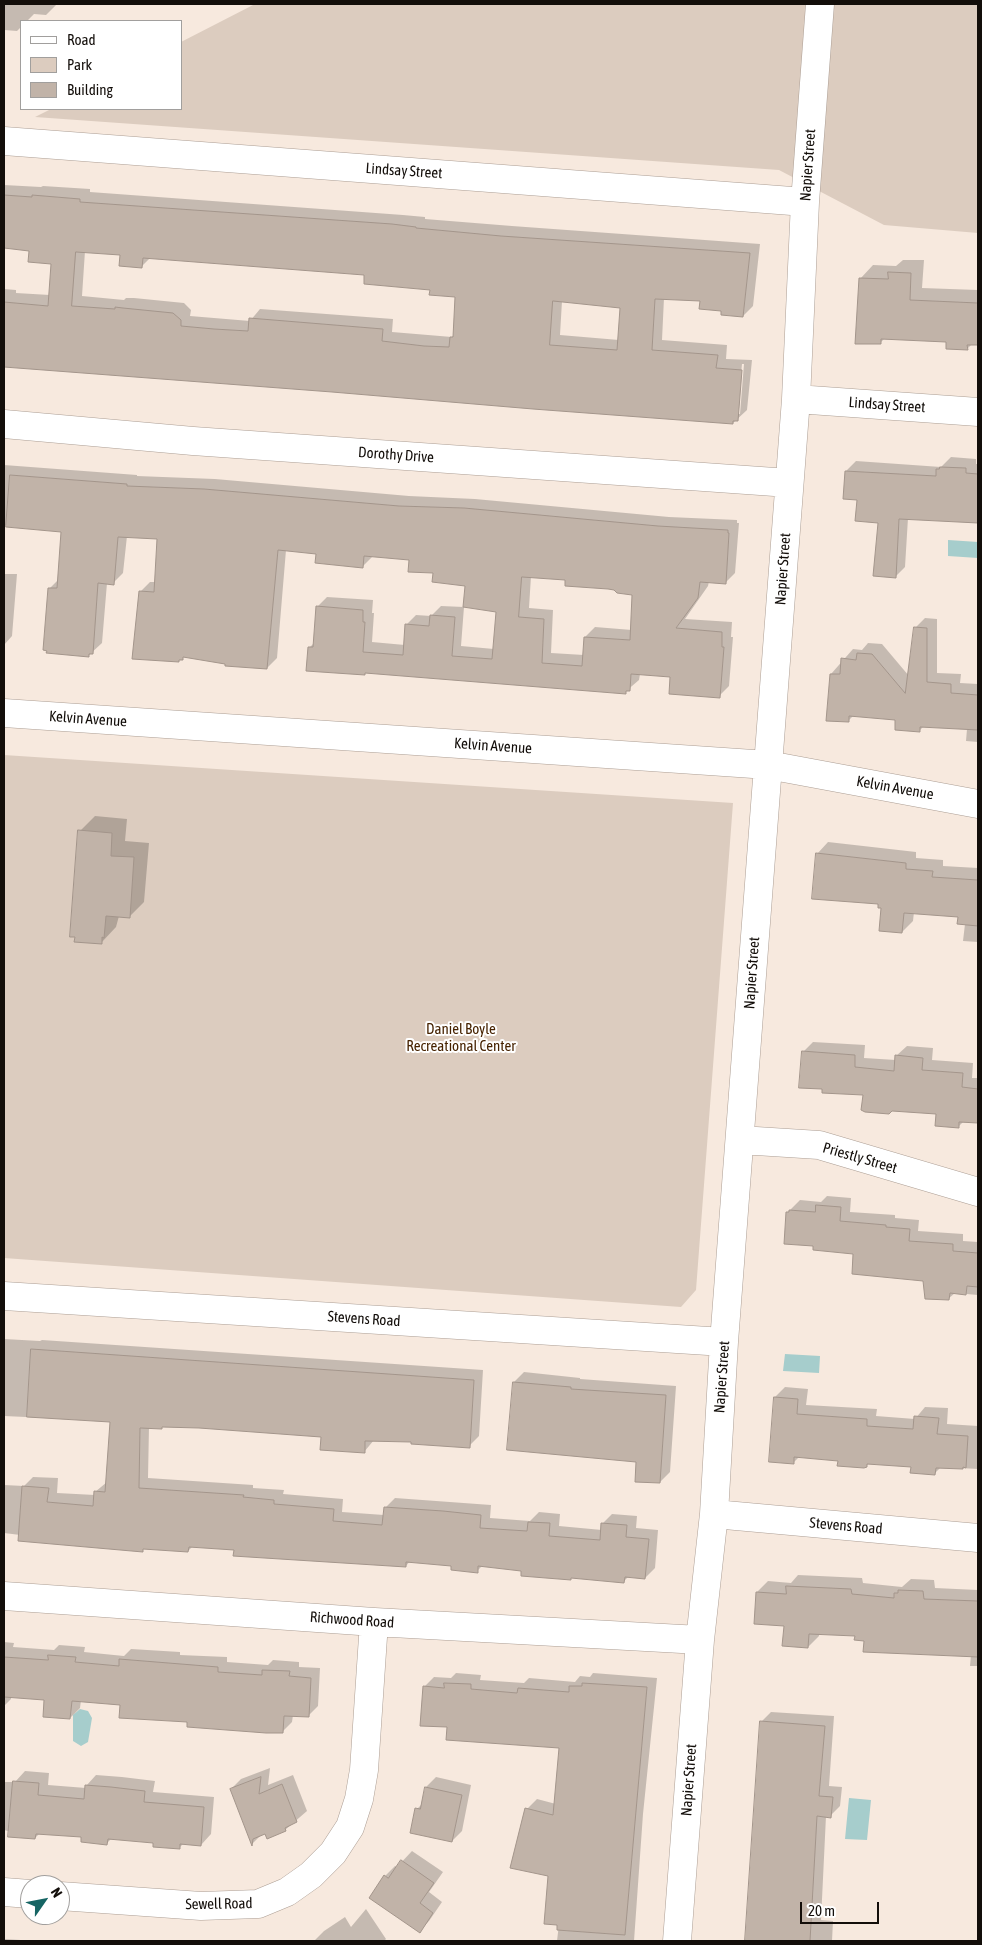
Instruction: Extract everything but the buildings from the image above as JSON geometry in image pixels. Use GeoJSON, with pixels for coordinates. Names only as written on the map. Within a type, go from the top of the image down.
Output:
{"type":"FeatureCollection","features":[{"type":"Feature","properties":{"kind":"street","name":"Napier Street"},"geometry":{"type":"LineString","coordinates":[[677,1941],[700,1640],[714,1514],[724,1342],[796,399],[805,202],[820,4]]}},
{"type":"Feature","properties":{"kind":"street","name":"Lindsay Street"},"geometry":{"type":"LineString","coordinates":[[4,141],[805,202]]}},
{"type":"Feature","properties":{"kind":"street","name":"Lindsay Street"},"geometry":{"type":"LineString","coordinates":[[796,399],[978,412]]}},
{"type":"Feature","properties":{"kind":"street","name":"Dorothy Drive"},"geometry":{"type":"LineString","coordinates":[[4,424],[203,442],[789,483]]}},
{"type":"Feature","properties":{"kind":"street","name":"Kelvin Avenue"},"geometry":{"type":"LineString","coordinates":[[4,713],[768,765],[978,804]]}},
{"type":"Feature","properties":{"kind":"street","name":"Priestly Street"},"geometry":{"type":"LineString","coordinates":[[740,1140],[819,1145],[978,1192]]}},
{"type":"Feature","properties":{"kind":"street","name":"Stevens Road"},"geometry":{"type":"LineString","coordinates":[[4,1296],[724,1342]]}},
{"type":"Feature","properties":{"kind":"street","name":"Stevens Road"},"geometry":{"type":"LineString","coordinates":[[714,1514],[978,1538]]}},
{"type":"Feature","properties":{"kind":"street","name":"Richwood Road"},"geometry":{"type":"LineString","coordinates":[[4,1596],[374,1622],[700,1640]]}},
{"type":"Feature","properties":{"kind":"street","name":"Sewell Road"},"geometry":{"type":"LineString","coordinates":[[70,1897],[201,1906],[258,1904],[286,1892],[311,1875],[333,1853],[350,1827],[359,1799],[364,1770],[374,1622]]}},
{"type":"Feature","properties":{"kind":"street"},"geometry":{"type":"LineString","coordinates":[[4,1892],[20,1893]]}},
{"type":"Feature","properties":{"kind":"green space"},"geometry":{"type":"Polygon","coordinates":[[[255,4],[978,4],[978,233],[884,225],[779,170],[35,117],[49,110],[182,110],[182,41],[255,4]]]}},
{"type":"Feature","properties":{"kind":"green space","name":"Daniel Boyle Recreational Center"},"geometry":{"type":"Polygon","coordinates":[[[4,755],[733,803],[696,1290],[681,1307],[4,1258],[4,755]]]}},
{"type":"Feature","properties":{"kind":"water"},"geometry":{"type":"Polygon","coordinates":[[[948,540],[978,542],[978,558],[948,556],[948,540]]]}},
{"type":"Feature","properties":{"kind":"water"},"geometry":{"type":"Polygon","coordinates":[[[785,1354],[820,1356],[819,1373],[783,1371],[785,1354]]]}},
{"type":"Feature","properties":{"kind":"water"},"geometry":{"type":"Polygon","coordinates":[[[80,1709],[88,1711],[92,1718],[88,1742],[81,1746],[73,1741],[73,1715],[80,1709]]]}},
{"type":"Feature","properties":{"kind":"water"},"geometry":{"type":"Polygon","coordinates":[[[849,1798],[871,1800],[867,1840],[845,1839],[849,1798]]]}}]}
